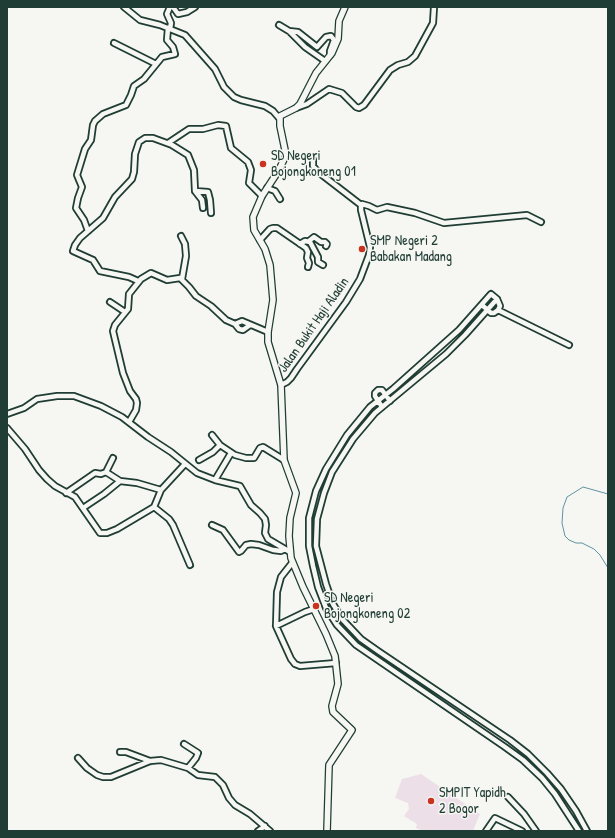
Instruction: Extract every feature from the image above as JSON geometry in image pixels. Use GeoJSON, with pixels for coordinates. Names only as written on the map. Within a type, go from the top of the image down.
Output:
{"type":"FeatureCollection","features":[{"type":"Feature","properties":{"kind":"street"},"geometry":{"type":"LineString","coordinates":[[124,7],[140,20],[169,28],[188,37],[215,69],[224,87],[234,97],[265,106],[273,111],[279,118],[285,154],[279,170],[262,196],[253,217],[254,230],[268,257],[272,278],[273,300],[268,332],[269,346],[275,360],[281,384],[284,460],[296,493],[290,518],[288,550],[292,563],[332,648],[336,663],[338,688],[332,709],[336,715],[352,730],[329,765],[327,831]]}},
{"type":"Feature","properties":{"kind":"street"},"geometry":{"type":"LineString","coordinates":[[88,231],[84,220],[76,208],[76,203],[82,186],[78,175],[85,149],[91,140],[93,125],[95,121],[103,114],[126,105],[130,100],[134,86],[144,80],[162,57],[175,54],[173,47],[168,40],[171,23],[167,14],[172,7],[178,14],[187,12],[195,7]]}},
{"type":"Feature","properties":{"kind":"street"},"geometry":{"type":"LineString","coordinates":[[296,108],[304,97],[316,73],[335,48],[338,39],[339,21],[345,7]]}},
{"type":"Feature","properties":{"kind":"street"},"geometry":{"type":"LineString","coordinates":[[279,118],[282,114],[307,104],[330,89],[342,93],[356,107],[359,108],[364,105],[394,66],[412,59],[418,52],[433,23],[434,7]]}},
{"type":"Feature","properties":{"kind":"street"},"geometry":{"type":"LineString","coordinates":[[279,25],[289,31],[305,47],[325,61]]}},
{"type":"Feature","properties":{"kind":"street"},"geometry":{"type":"LineString","coordinates":[[289,31],[298,32],[317,47],[326,37],[331,36],[334,40],[330,55]]}},
{"type":"Feature","properties":{"kind":"street"},"geometry":{"type":"LineString","coordinates":[[114,43],[156,64]]}},
{"type":"Feature","properties":{"kind":"street"},"geometry":{"type":"LineString","coordinates":[[168,143],[190,129],[203,129],[218,125],[226,126],[231,148],[248,162],[251,173],[249,183],[262,196]]}},
{"type":"Feature","properties":{"kind":"street"},"geometry":{"type":"LineString","coordinates":[[138,281],[129,277],[100,271],[93,260],[73,251],[75,244],[104,218],[114,197],[132,179],[135,154],[139,142],[148,138],[168,143],[188,155],[194,170],[195,191],[202,200],[202,208]]}},
{"type":"Feature","properties":{"kind":"street"},"geometry":{"type":"LineString","coordinates":[[312,160],[313,166],[317,171],[359,204],[364,204],[377,210],[387,207],[415,213],[444,223],[527,216],[541,222]]}},
{"type":"Feature","properties":{"kind":"street"},"geometry":{"type":"LineString","coordinates":[[267,188],[275,191],[280,199]]}},
{"type":"Feature","properties":{"kind":"street"},"geometry":{"type":"LineString","coordinates":[[195,191],[208,192],[211,213]]}},
{"type":"Feature","properties":{"kind":"street","name":"Jalan Bukit Haji Aladin"},"geometry":{"type":"LineString","coordinates":[[281,384],[292,378],[346,302],[360,279],[369,255],[370,247],[359,204]]}},
{"type":"Feature","properties":{"kind":"street"},"geometry":{"type":"LineString","coordinates":[[260,240],[270,229],[275,228],[307,250],[308,265],[318,257]]}},
{"type":"Feature","properties":{"kind":"street"},"geometry":{"type":"LineString","coordinates":[[181,236],[185,244],[186,256],[182,279]]}},
{"type":"Feature","properties":{"kind":"street"},"geometry":{"type":"LineString","coordinates":[[300,244],[305,241],[309,241],[314,237],[321,242],[325,242],[326,246]]}},
{"type":"Feature","properties":{"kind":"street"},"geometry":{"type":"LineString","coordinates":[[309,241],[318,257],[318,262],[322,265]]}},
{"type":"Feature","properties":{"kind":"street"},"geometry":{"type":"LineString","coordinates":[[129,422],[136,410],[137,403],[136,399],[130,392],[123,373],[113,331],[128,308],[128,296],[138,281],[150,273],[167,280],[178,278],[182,279],[196,296],[212,306],[226,320],[235,324],[237,328],[241,330],[250,325]]}},
{"type":"Feature","properties":{"kind":"street"},"geometry":{"type":"LineString","coordinates":[[482,305],[491,314],[498,310],[500,306],[497,299],[491,294],[441,348],[378,401],[358,420],[347,435],[326,469],[316,491],[309,518],[309,546],[318,587],[326,608],[337,625],[356,645],[492,737],[523,760],[542,778],[566,810],[579,831]]}},
{"type":"Feature","properties":{"kind":"street"},"geometry":{"type":"LineString","coordinates":[[497,299],[446,354],[375,412],[353,439],[332,472],[324,493],[317,519],[316,546],[333,604],[343,620],[361,639],[528,754],[548,772],[576,811],[587,831]]}},
{"type":"Feature","properties":{"kind":"street"},"geometry":{"type":"LineString","coordinates":[[110,302],[125,312]]}},
{"type":"Feature","properties":{"kind":"street"},"geometry":{"type":"LineString","coordinates":[[498,310],[569,345]]}},
{"type":"Feature","properties":{"kind":"street"},"geometry":{"type":"LineString","coordinates":[[235,324],[240,321],[268,332]]}},
{"type":"Feature","properties":{"kind":"street"},"geometry":{"type":"LineString","coordinates":[[382,407],[375,393],[378,390],[382,390],[390,401]]}},
{"type":"Feature","properties":{"kind":"street"},"geometry":{"type":"LineString","coordinates":[[7,414],[20,410],[37,399],[50,396],[70,395],[96,403],[129,422],[148,438],[168,450],[197,473],[215,480],[240,486],[250,505],[260,512],[265,519],[265,533],[268,539],[288,550]]}},
{"type":"Feature","properties":{"kind":"street"},"geometry":{"type":"LineString","coordinates":[[7,428],[18,439],[47,479],[55,486],[75,497],[100,533],[107,533],[117,529],[154,507],[161,490],[185,464]]}},
{"type":"Feature","properties":{"kind":"street"},"geometry":{"type":"LineString","coordinates":[[212,435],[220,445],[231,453],[241,457],[249,458],[255,456],[260,448],[263,447],[284,460]]}},
{"type":"Feature","properties":{"kind":"street"},"geometry":{"type":"LineString","coordinates":[[199,460],[213,452],[220,445]]}},
{"type":"Feature","properties":{"kind":"street"},"geometry":{"type":"LineString","coordinates":[[215,480],[231,453]]}},
{"type":"Feature","properties":{"kind":"street"},"geometry":{"type":"LineString","coordinates":[[66,493],[95,473],[101,474],[106,472],[113,458]]}},
{"type":"Feature","properties":{"kind":"street"},"geometry":{"type":"LineString","coordinates":[[106,472],[120,481],[145,485],[161,490]]}},
{"type":"Feature","properties":{"kind":"street"},"geometry":{"type":"LineString","coordinates":[[83,508],[120,481]]}},
{"type":"Feature","properties":{"kind":"street"},"geometry":{"type":"LineString","coordinates":[[154,507],[169,519],[173,525],[190,565]]}},
{"type":"Feature","properties":{"kind":"street"},"geometry":{"type":"LineString","coordinates":[[212,525],[223,530],[239,552],[246,545],[251,544],[273,550],[288,550]]}},
{"type":"Feature","properties":{"kind":"street"},"geometry":{"type":"LineString","coordinates":[[292,563],[281,577],[278,592],[276,626],[291,659],[295,664],[300,666],[336,663]]}},
{"type":"Feature","properties":{"kind":"street"},"geometry":{"type":"LineString","coordinates":[[276,626],[314,609]]}},
{"type":"Feature","properties":{"kind":"street"},"geometry":{"type":"LineString","coordinates":[[481,730],[485,723]]}},
{"type":"Feature","properties":{"kind":"street"},"geometry":{"type":"LineString","coordinates":[[492,737],[496,731]]}},
{"type":"Feature","properties":{"kind":"street"},"geometry":{"type":"LineString","coordinates":[[184,744],[198,753],[188,768]]}},
{"type":"Feature","properties":{"kind":"street"},"geometry":{"type":"LineString","coordinates":[[120,752],[126,752],[150,762]]}},
{"type":"Feature","properties":{"kind":"street"},"geometry":{"type":"LineString","coordinates":[[78,758],[87,768],[103,778],[115,776],[150,762],[161,760],[188,768],[198,775],[214,777],[219,780],[235,805],[243,809],[270,831]]}},
{"type":"Feature","properties":{"kind":"street"},"geometry":{"type":"LineString","coordinates":[[508,797],[524,814],[536,831]]}},
{"type":"Feature","properties":{"kind":"street"},"geometry":{"type":"LineString","coordinates":[[486,831],[495,818],[522,831]]}},
{"type":"Feature","properties":{"kind":"street"},"geometry":{"type":"LineString","coordinates":[[258,831],[265,826]]}},
{"type":"Feature","properties":{"kind":"shaded area","name":"SMPIT Yapidh 2 Bogor"},"geometry":{"type":"Polygon","coordinates":[[[421,774],[480,814],[473,831],[423,831],[416,828],[417,824],[404,816],[409,809],[408,803],[395,798],[402,779],[421,774]]]}},
{"type":"Feature","properties":{"kind":"waterway"},"geometry":{"type":"LineString","coordinates":[[608,494],[583,487],[567,497],[563,508],[562,523],[565,536],[569,540],[576,543],[582,543],[594,549],[600,555],[608,568]]}},
{"type":"Feature","properties":{"kind":"place","name":"SD Negeri Bojongkoneng 01"},"geometry":{"type":"Point","coordinates":[263,164]}},
{"type":"Feature","properties":{"kind":"place","name":"SMP Negeri 2 Babakan Madang"},"geometry":{"type":"Point","coordinates":[362,249]}},
{"type":"Feature","properties":{"kind":"place","name":"SD Negeri Bojongkoneng 02"},"geometry":{"type":"Point","coordinates":[316,606]}},
{"type":"Feature","properties":{"kind":"place","name":"SMPIT Yapidh 2 Bogor"},"geometry":{"type":"Point","coordinates":[431,801]}}]}
